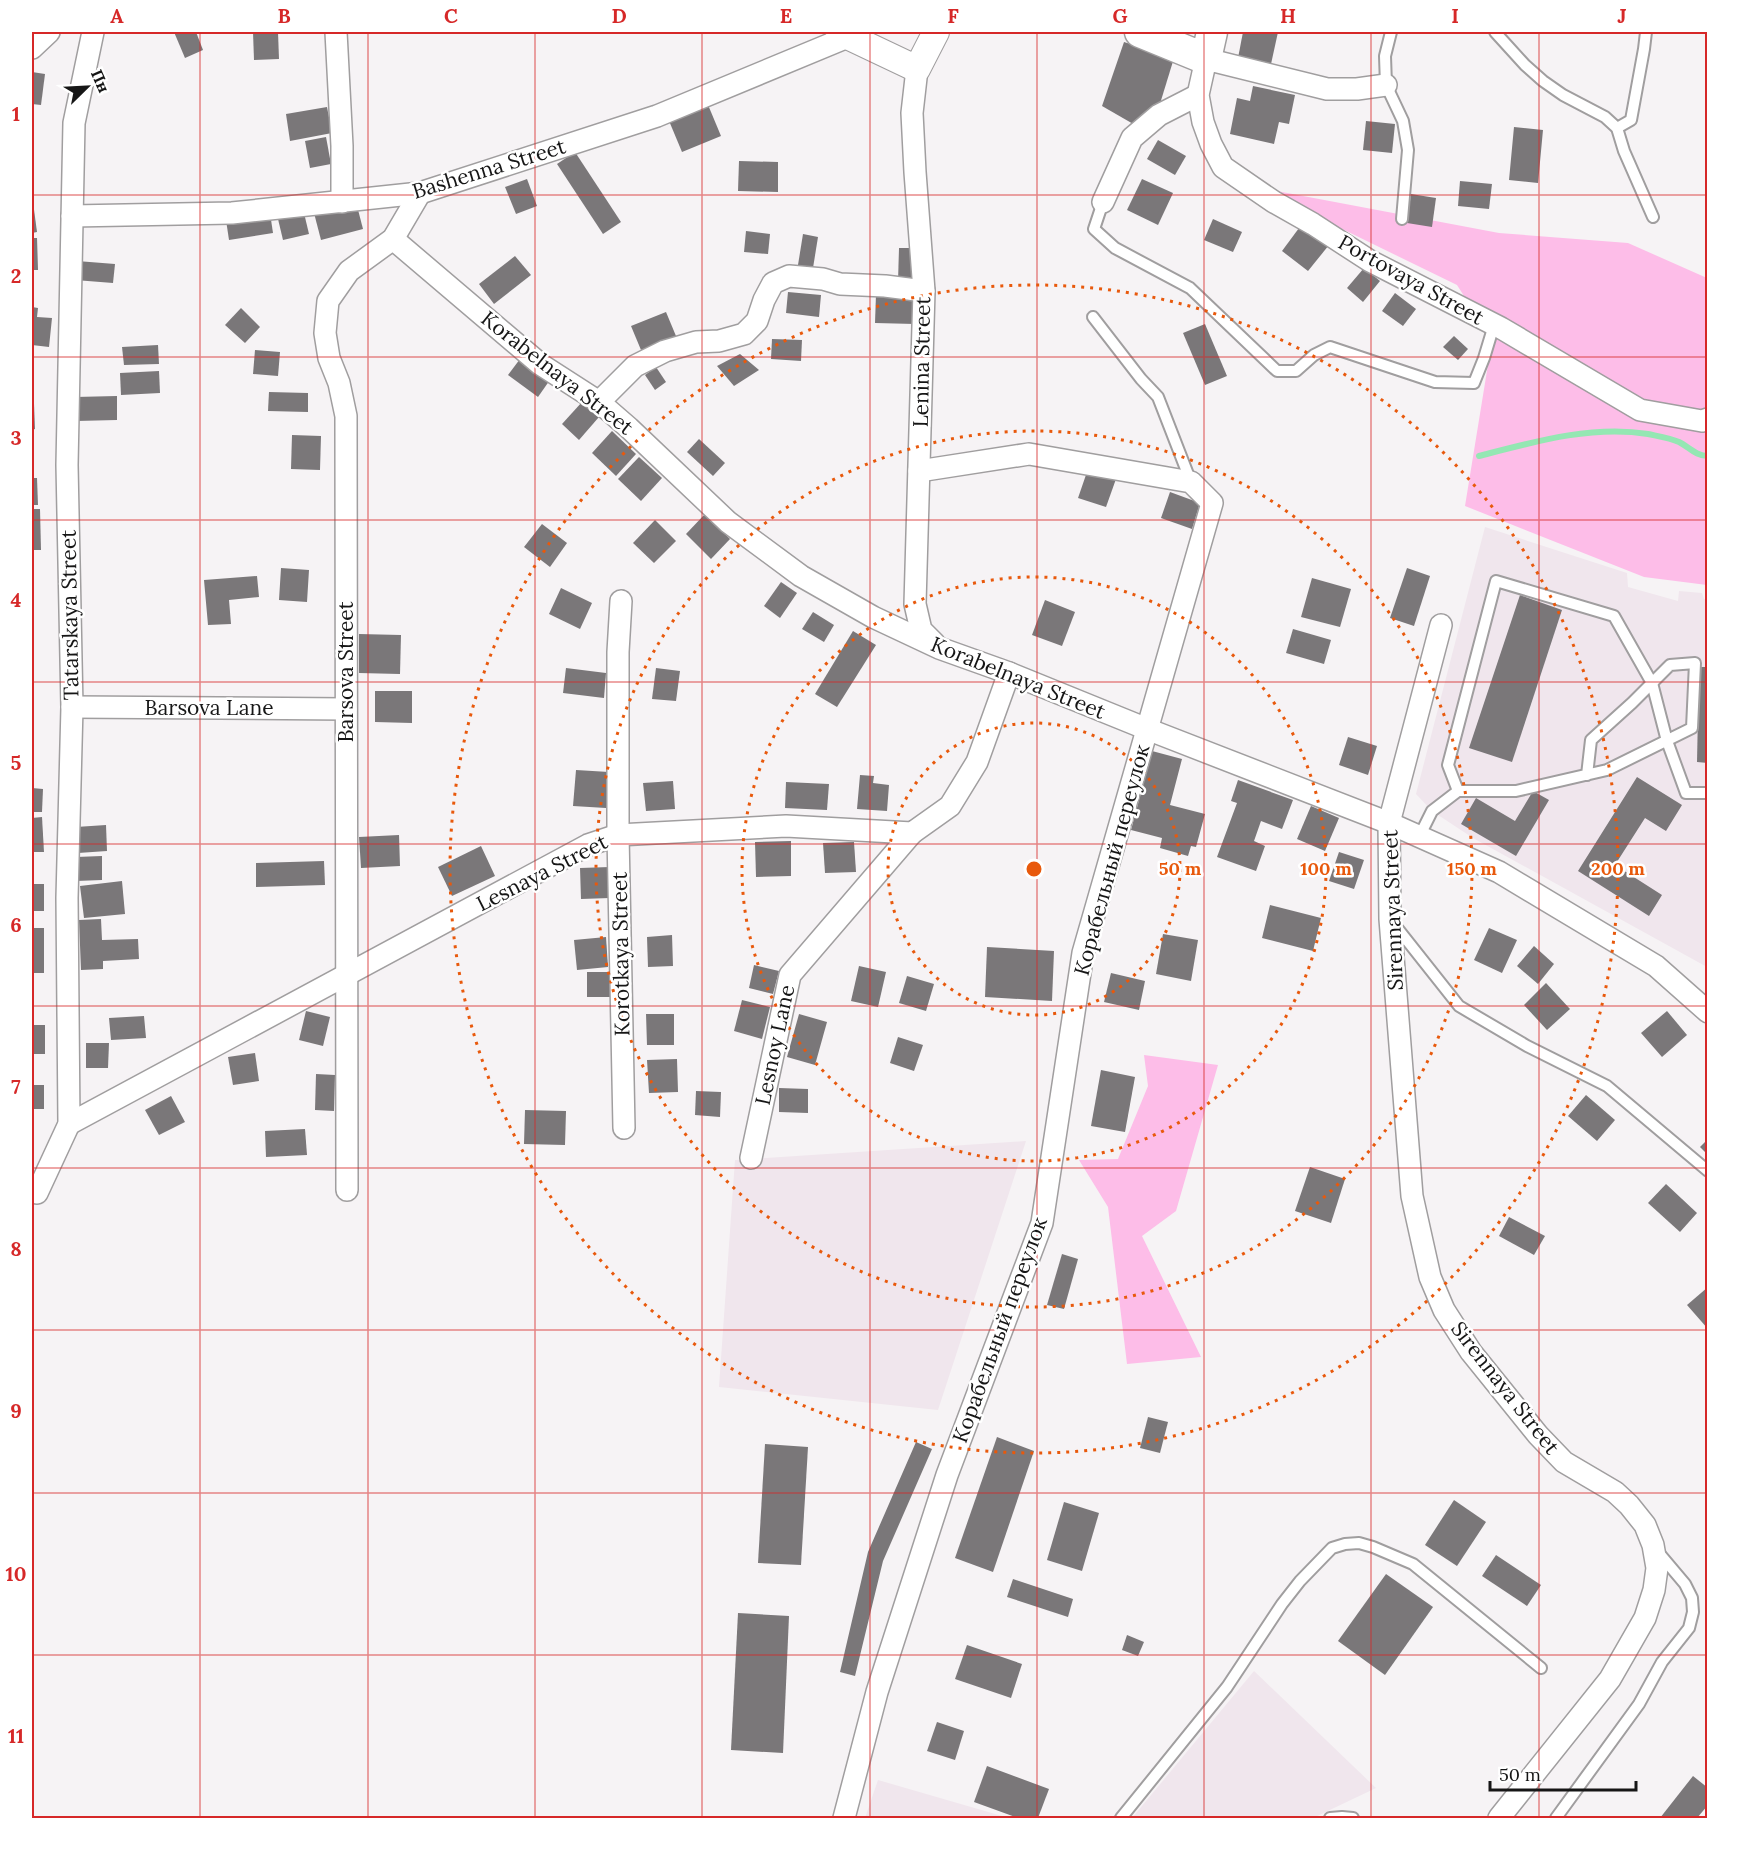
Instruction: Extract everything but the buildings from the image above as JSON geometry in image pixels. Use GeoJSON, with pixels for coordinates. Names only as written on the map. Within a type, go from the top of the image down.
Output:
{"type":"FeatureCollection","features":[{"type":"Feature","properties":{"kind":"main road"},"geometry":{"type":"LineString","coordinates":[[1140,32],[1209,45]]}},
{"type":"Feature","properties":{"kind":"street"},"geometry":{"type":"LineString","coordinates":[[32,48],[49,32]]}},
{"type":"Feature","properties":{"kind":"street","name":"Tatarskaya Street"},"geometry":{"type":"LineString","coordinates":[[37,1193],[69,1124],[67,898],[72,707],[67,465],[74,123],[93,32]]}},
{"type":"Feature","properties":{"kind":"street"},"geometry":{"type":"LineString","coordinates":[[336,32],[342,146],[342,202]]}},
{"type":"Feature","properties":{"kind":"street"},"geometry":{"type":"LineString","coordinates":[[844,34],[917,69],[936,32]]}},
{"type":"Feature","properties":{"kind":"street","name":"Bashenna Street"},"geometry":{"type":"LineString","coordinates":[[72,216],[232,213],[420,193],[657,116],[844,34]]}},
{"type":"Feature","properties":{"kind":"street"},"geometry":{"type":"LineString","coordinates":[[1209,45],[1327,89],[1357,89],[1386,85]]}},
{"type":"Feature","properties":{"kind":"street","name":"Portovaya Street"},"geometry":{"type":"LineString","coordinates":[[1209,45],[1198,94],[1203,122],[1223,167],[1274,202],[1370,261],[1501,328],[1640,410],[1702,421],[1707,419]]}},
{"type":"Feature","properties":{"kind":"street","name":"Lenina Street"},"geometry":{"type":"LineString","coordinates":[[917,69],[912,113],[924,291],[915,604],[921,630],[939,648]]}},
{"type":"Feature","properties":{"kind":"street"},"geometry":{"type":"LineString","coordinates":[[1103,202],[1132,138],[1159,115],[1198,94]]}},
{"type":"Feature","properties":{"kind":"street","name":"Barsova Street"},"geometry":{"type":"LineString","coordinates":[[347,1190],[346,416],[339,382],[329,358],[325,333],[328,301],[349,271],[393,239],[420,193]]}},
{"type":"Feature","properties":{"kind":"street","name":"Korabelnaya Street"},"geometry":{"type":"LineString","coordinates":[[393,239],[540,364],[599,402],[728,522],[801,576],[873,617],[939,648],[1009,673],[1389,823],[1499,872],[1656,966],[1707,1012]]}},
{"type":"Feature","properties":{"kind":"street"},"geometry":{"type":"LineString","coordinates":[[599,402],[635,366],[665,351],[696,342],[719,341],[744,334],[757,321],[773,283],[789,276],[824,279],[840,284],[924,291]]}},
{"type":"Feature","properties":{"kind":"street"},"geometry":{"type":"LineString","coordinates":[[919,471],[1029,453],[1191,483]]}},
{"type":"Feature","properties":{"kind":"street","name":"Корабельный переулок"},"geometry":{"type":"LineString","coordinates":[[844,1818],[877,1692],[947,1475],[1042,1223],[1083,954],[1212,503],[1191,483]]}},
{"type":"Feature","properties":{"kind":"street","name":"Korotkaya Street"},"geometry":{"type":"LineString","coordinates":[[621,600],[618,652],[618,835],[624,1128]]}},
{"type":"Feature","properties":{"kind":"street","name":"Sirennaya Street"},"geometry":{"type":"LineString","coordinates":[[1441,625],[1389,823],[1390,919],[1412,1196],[1430,1277],[1444,1310],[1471,1352],[1538,1435],[1564,1462],[1615,1492],[1645,1525],[1653,1545],[1657,1568],[1654,1590],[1645,1618],[1611,1678],[1499,1818]]}},
{"type":"Feature","properties":{"kind":"street"},"geometry":{"type":"LineString","coordinates":[[912,833],[950,806],[977,762],[1009,673]]}},
{"type":"Feature","properties":{"kind":"street","name":"Barsova Lane"},"geometry":{"type":"LineString","coordinates":[[72,707],[346,709]]}},
{"type":"Feature","properties":{"kind":"street","name":"Lesnaya Street"},"geometry":{"type":"LineString","coordinates":[[69,1124],[588,844],[618,835],[786,826],[912,833]]}},
{"type":"Feature","properties":{"kind":"street","name":"Lesnoy Lane"},"geometry":{"type":"LineString","coordinates":[[751,1158],[790,975],[912,833]]}},
{"type":"Feature","properties":{"kind":"lane"},"geometry":{"type":"LineString","coordinates":[[1391,32],[1385,56],[1386,85],[1403,121],[1408,150],[1402,219]]}},
{"type":"Feature","properties":{"kind":"lane"},"geometry":{"type":"LineString","coordinates":[[1495,32],[1543,81],[1563,95],[1605,117],[1617,128],[1624,151],[1653,217]]}},
{"type":"Feature","properties":{"kind":"lane"},"geometry":{"type":"LineString","coordinates":[[1617,128],[1631,120],[1646,32]]}},
{"type":"Feature","properties":{"kind":"lane"},"geometry":{"type":"LineString","coordinates":[[1103,202],[1094,229],[1115,248],[1190,288],[1277,371],[1296,371],[1314,355],[1330,347],[1435,382],[1474,383],[1494,326]]}},
{"type":"Feature","properties":{"kind":"lane"},"geometry":{"type":"LineString","coordinates":[[1093,317],[1141,379],[1158,397],[1191,483]]}},
{"type":"Feature","properties":{"kind":"lane"},"geometry":{"type":"LineString","coordinates":[[1458,791],[1448,765],[1496,581],[1614,616],[1652,683],[1667,741],[1686,793],[1707,793]]}},
{"type":"Feature","properties":{"kind":"lane"},"geometry":{"type":"LineString","coordinates":[[1419,837],[1432,811],[1458,791],[1516,791],[1606,770],[1692,728],[1695,663],[1671,665],[1591,740],[1587,774]]}},
{"type":"Feature","properties":{"kind":"lane"},"geometry":{"type":"LineString","coordinates":[[1390,919],[1459,1006],[1527,1046],[1606,1086],[1707,1171]]}},
{"type":"Feature","properties":{"kind":"lane"},"geometry":{"type":"LineString","coordinates":[[1121,1818],[1227,1687],[1282,1604],[1300,1581],[1332,1548],[1345,1544],[1359,1544],[1373,1547],[1413,1564],[1542,1668]]}},
{"type":"Feature","properties":{"kind":"lane"},"geometry":{"type":"LineString","coordinates":[[1556,1818],[1639,1704],[1662,1662],[1689,1628],[1693,1612],[1692,1598],[1675,1570],[1653,1545]]}},
{"type":"Feature","properties":{"kind":"lane"},"geometry":{"type":"LineString","coordinates":[[1330,1818],[1353,1818]]}},
{"type":"Feature","properties":{"kind":"shaded area"},"geometry":{"type":"Polygon","coordinates":[[[1256,187],[1499,233],[1628,243],[1707,278],[1707,585],[1644,577],[1465,506],[1492,340],[1457,285],[1256,187]]]}},
{"type":"Feature","properties":{"kind":"shaded area"},"geometry":{"type":"Polygon","coordinates":[[[1485,527],[1627,573],[1628,587],[1678,601],[1679,591],[1702,593],[1704,599],[1707,599],[1707,967],[1473,838],[1432,811],[1416,794],[1485,527]]]}},
{"type":"Feature","properties":{"kind":"shaded area"},"geometry":{"type":"Polygon","coordinates":[[[1144,1055],[1218,1065],[1176,1211],[1142,1236],[1201,1357],[1127,1364],[1108,1207],[1079,1160],[1118,1159],[1148,1086],[1144,1055]]]}},
{"type":"Feature","properties":{"kind":"shaded area"},"geometry":{"type":"Polygon","coordinates":[[[1026,1141],[938,1410],[719,1387],[735,1160],[1026,1141]]]}},
{"type":"Feature","properties":{"kind":"shaded area"},"geometry":{"type":"Polygon","coordinates":[[[1254,1671],[1376,1788],[1313,1818],[1132,1818],[1254,1671]]]}},
{"type":"Feature","properties":{"kind":"shaded area"},"geometry":{"type":"Polygon","coordinates":[[[878,1780],[1009,1818],[865,1818],[878,1780]]]}},
{"type":"Feature","properties":{"kind":"waterway"},"geometry":{"type":"LineString","coordinates":[[1479,456],[1562,436],[1605,432],[1627,432],[1664,437],[1679,442],[1700,455],[1708,456]]}}]}
